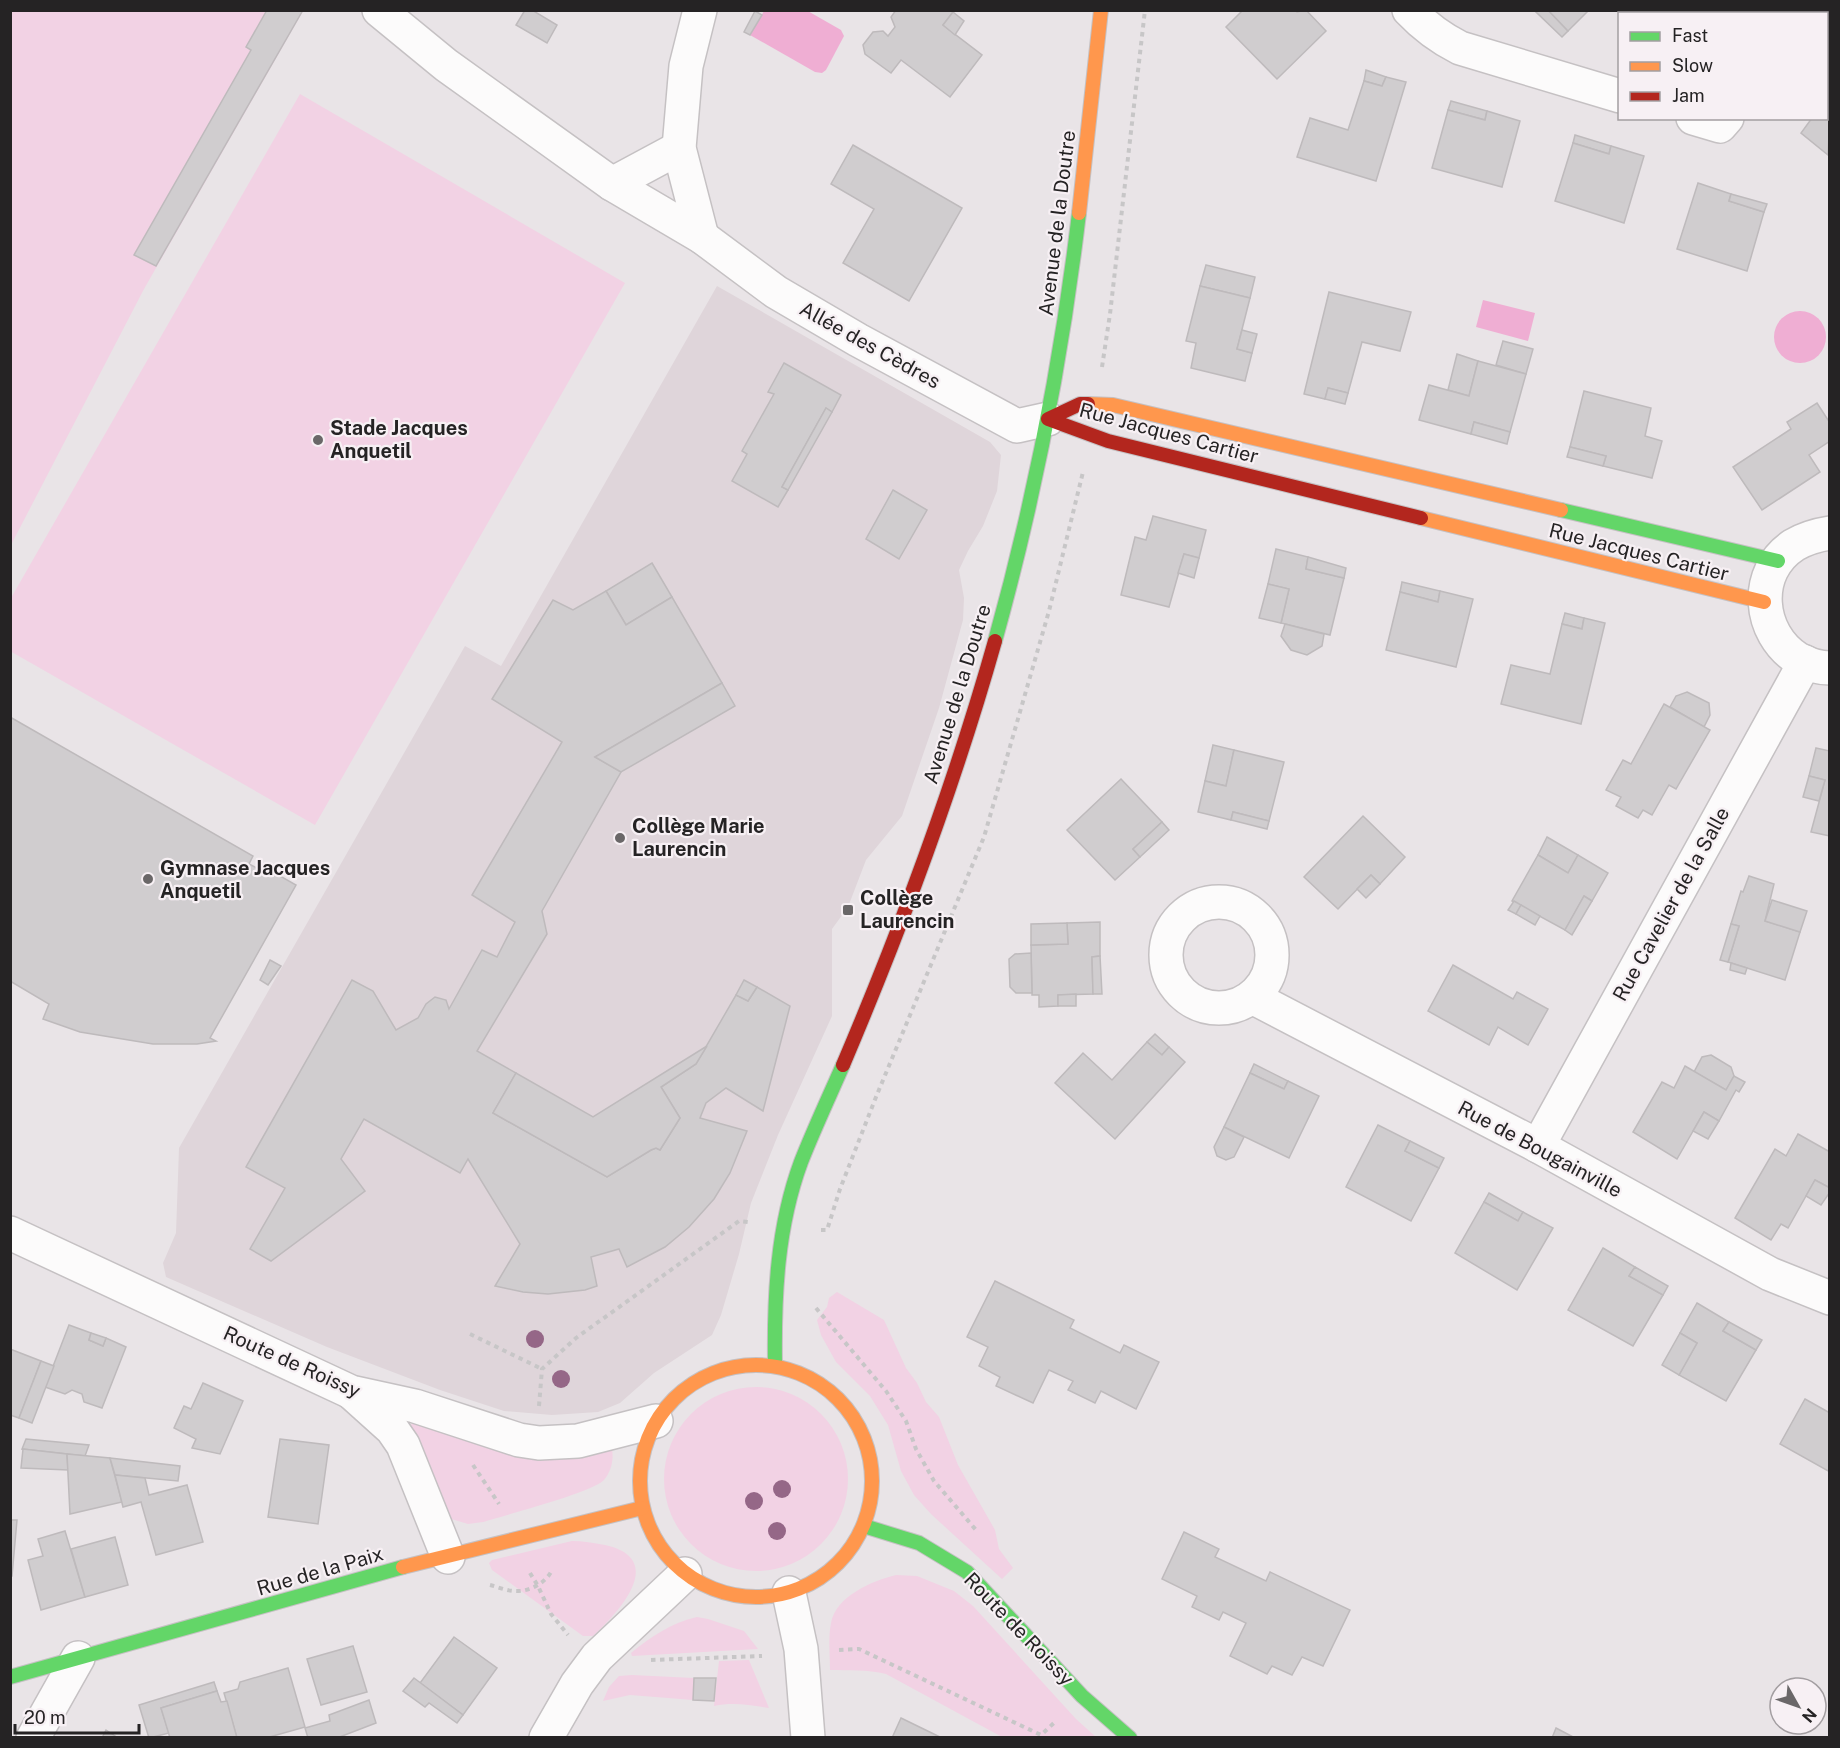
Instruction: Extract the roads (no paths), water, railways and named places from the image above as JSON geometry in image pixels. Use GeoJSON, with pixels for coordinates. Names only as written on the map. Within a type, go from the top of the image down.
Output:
{"type":"FeatureCollection","features":[{"type":"Feature","properties":{"kind":"main road","name":"Avenue de la Doutre"},"geometry":{"type":"LineString","coordinates":[[775,1365],[778,1258],[801,1163],[899,929],[944,804],[1012,577],[1048,418],[1072,274],[1101,10]]}},
{"type":"Feature","properties":{"kind":"main road","name":"Rue Jacques Cartier"},"geometry":{"type":"LineString","coordinates":[[1048,418],[1080,404],[1113,405],[1778,561]]}},
{"type":"Feature","properties":{"kind":"main road","name":"Rue Jacques Cartier"},"geometry":{"type":"LineString","coordinates":[[1048,418],[1108,441],[1764,602]]}},
{"type":"Feature","properties":{"kind":"main road"},"geometry":{"type":"LineString","coordinates":[[741,1365],[775,1365],[808,1376],[837,1396],[859,1424],[871,1456],[873,1492],[864,1526],[846,1555],[820,1578],[789,1593],[753,1598],[717,1591],[685,1574],[666,1556],[651,1533],[642,1508],[639,1477],[644,1446],[656,1421],[680,1392],[708,1374],[741,1365]]}},
{"type":"Feature","properties":{"kind":"main road","name":"Rue de la Paix"},"geometry":{"type":"LineString","coordinates":[[10,1677],[553,1528],[642,1508]]}},
{"type":"Feature","properties":{"kind":"main road","name":"Route de Roissy"},"geometry":{"type":"LineString","coordinates":[[864,1526],[919,1543],[966,1572],[1082,1696],[1130,1737]]}},
{"type":"Feature","properties":{"kind":"street","name":"Allée des Cèdres"},"geometry":{"type":"LineString","coordinates":[[379,10],[446,65],[612,184],[702,237],[776,292],[858,340],[1017,426],[1048,418]]}},
{"type":"Feature","properties":{"kind":"street"},"geometry":{"type":"LineString","coordinates":[[700,10],[686,66],[679,148],[702,237]]}},
{"type":"Feature","properties":{"kind":"street"},"geometry":{"type":"LineString","coordinates":[[1409,10],[1438,38],[1460,48],[1618,95]]}},
{"type":"Feature","properties":{"kind":"street"},"geometry":{"type":"LineString","coordinates":[[1700,120],[1720,126],[1725,120]]}},
{"type":"Feature","properties":{"kind":"street"},"geometry":{"type":"LineString","coordinates":[[612,184],[679,148]]}},
{"type":"Feature","properties":{"kind":"street"},"geometry":{"type":"LineString","coordinates":[[1817,665],[1788,652],[1776,638],[1768,621],[1764,602],[1767,580],[1778,561],[1793,546],[1812,536],[1830,533]]}},
{"type":"Feature","properties":{"kind":"street","name":"Rue Cavelier de la Salle"},"geometry":{"type":"LineString","coordinates":[[1538,1146],[1817,665]]}},
{"type":"Feature","properties":{"kind":"street","name":"Rue de Bougainville"},"geometry":{"type":"LineString","coordinates":[[1252,997],[1538,1146],[1770,1274],[1830,1299]]}},
{"type":"Feature","properties":{"kind":"street","name":"Route de Roissy"},"geometry":{"type":"LineString","coordinates":[[10,1233],[351,1392],[415,1406],[519,1440],[539,1443],[579,1441],[656,1421]]}},
{"type":"Feature","properties":{"kind":"street"},"geometry":{"type":"LineString","coordinates":[[351,1392],[392,1429],[404,1445],[448,1557]]}},
{"type":"Feature","properties":{"kind":"street"},"geometry":{"type":"LineString","coordinates":[[546,1737],[577,1684],[597,1657],[685,1574]]}},
{"type":"Feature","properties":{"kind":"street"},"geometry":{"type":"LineString","coordinates":[[789,1593],[801,1648],[808,1737]]}},
{"type":"Feature","properties":{"kind":"street"},"geometry":{"type":"LineString","coordinates":[[33,1737],[78,1658]]}},
{"type":"Feature","properties":{"kind":"place","name":"Stade Jacques Anquetil"},"geometry":{"type":"Point","coordinates":[318,440]}},
{"type":"Feature","properties":{"kind":"place","name":"Collège Marie Laurencin"},"geometry":{"type":"Point","coordinates":[620,838]}},
{"type":"Feature","properties":{"kind":"place","name":"Gymnase Jacques Anquetil"},"geometry":{"type":"Point","coordinates":[148,879]}},
{"type":"Feature","properties":{"kind":"place","name":"Collège Laurencin"},"geometry":{"type":"Point","coordinates":[848,910]}}]}
